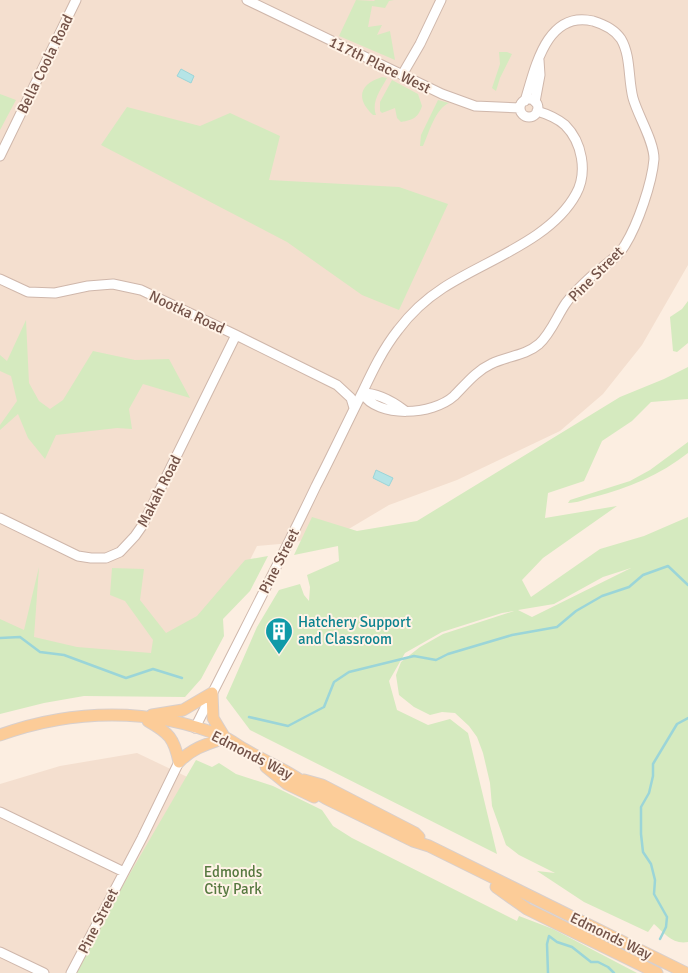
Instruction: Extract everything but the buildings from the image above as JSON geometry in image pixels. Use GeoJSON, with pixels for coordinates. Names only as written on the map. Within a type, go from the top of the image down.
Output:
{"type":"FeatureCollection","features":[{"type":"Feature","properties":{"kind":"main road"},"geometry":{"type":"LineString","coordinates":[[140,716],[183,710],[212,693],[213,718],[225,738],[196,748],[186,754],[179,762]]}},
{"type":"Feature","properties":{"kind":"main road","name":"Edmonds Way"},"geometry":{"type":"LineString","coordinates":[[0,735],[65,717],[108,714],[140,716],[195,728],[225,738],[298,778],[322,785],[415,833],[429,846],[686,973]]}},
{"type":"Feature","properties":{"kind":"main road"},"geometry":{"type":"LineString","coordinates":[[140,716],[165,731],[173,740],[179,762]]}},
{"type":"Feature","properties":{"kind":"main road"},"geometry":{"type":"LineString","coordinates":[[243,749],[287,784],[672,973]]}},
{"type":"Feature","properties":{"kind":"main road"},"geometry":{"type":"LineString","coordinates":[[501,890],[527,909],[658,973]]}},
{"type":"Feature","properties":{"kind":"street","name":"Bella Coola Road"},"geometry":{"type":"LineString","coordinates":[[0,156],[76,0]]}},
{"type":"Feature","properties":{"kind":"street","name":"117th Place West"},"geometry":{"type":"LineString","coordinates":[[246,0],[442,94],[475,106],[522,104]]}},
{"type":"Feature","properties":{"kind":"street"},"geometry":{"type":"LineString","coordinates":[[402,75],[442,0]]}},
{"type":"Feature","properties":{"kind":"street","name":"Pine Street"},"geometry":{"type":"LineString","coordinates":[[195,728],[362,393],[374,394],[404,410],[427,409],[449,400],[475,374],[492,363],[527,352],[540,343],[567,302],[580,287],[614,258],[625,245],[635,224],[652,173],[654,157],[633,97],[627,53],[621,40],[612,30],[597,22],[589,20],[564,24],[553,33],[542,48],[522,104]]}},
{"type":"Feature","properties":{"kind":"street"},"geometry":{"type":"LineString","coordinates":[[362,393],[377,362],[415,310],[442,288],[551,224],[577,193],[582,175],[582,158],[575,137],[565,124],[536,106],[530,100],[522,104],[523,115],[528,117],[534,116],[536,106],[540,75],[539,60]]}},
{"type":"Feature","properties":{"kind":"street","name":"Nootka Road"},"geometry":{"type":"LineString","coordinates":[[0,279],[28,292],[55,293],[88,286],[113,284],[141,290],[337,385],[351,398],[354,408]]}},
{"type":"Feature","properties":{"kind":"street","name":"Makah Road"},"geometry":{"type":"LineString","coordinates":[[0,518],[78,556],[106,558],[120,552],[136,536],[146,519],[236,335]]}},
{"type":"Feature","properties":{"kind":"street","name":"Pine Street"},"geometry":{"type":"LineString","coordinates":[[72,973],[179,762]]}},
{"type":"Feature","properties":{"kind":"street"},"geometry":{"type":"LineString","coordinates":[[0,812],[124,872]]}},
{"type":"Feature","properties":{"kind":"street"},"geometry":{"type":"LineString","coordinates":[[0,952],[44,973]]}},
{"type":"Feature","properties":{"kind":"shaded area"},"geometry":{"type":"Polygon","coordinates":[[[0,0],[688,0],[688,265],[642,345],[603,394],[560,431],[457,480],[389,505],[347,530],[291,543],[257,546],[205,649],[0,711],[0,0]]]}},
{"type":"Feature","properties":{"kind":"shaded area","name":"Edmonds City Park"},"geometry":{"type":"Polygon","coordinates":[[[137,753],[586,967],[587,973],[0,973],[0,784],[60,766],[137,753]]]}},
{"type":"Feature","properties":{"kind":"green space"},"geometry":{"type":"Polygon","coordinates":[[[356,0],[394,0],[389,1],[385,8],[372,6],[368,27],[382,25],[377,35],[390,31],[395,60],[339,36],[356,0]]]}},
{"type":"Feature","properties":{"kind":"green space"},"geometry":{"type":"Polygon","coordinates":[[[499,52],[512,54],[496,91],[492,88],[500,64],[499,52]]]}},
{"type":"Feature","properties":{"kind":"green space"},"geometry":{"type":"Polygon","coordinates":[[[382,77],[387,78],[376,100],[376,115],[373,115],[364,103],[362,92],[369,84],[382,77]]]}},
{"type":"Feature","properties":{"kind":"green space"},"geometry":{"type":"Polygon","coordinates":[[[392,80],[418,94],[422,106],[417,116],[412,119],[401,122],[397,118],[395,108],[382,113],[380,111],[380,102],[392,80]]]}},
{"type":"Feature","properties":{"kind":"green space"},"geometry":{"type":"Polygon","coordinates":[[[0,94],[16,100],[0,130],[0,94]]]}},
{"type":"Feature","properties":{"kind":"green space"},"geometry":{"type":"Polygon","coordinates":[[[438,100],[449,103],[440,110],[423,146],[420,146],[421,135],[438,100]]]}},
{"type":"Feature","properties":{"kind":"green space"},"geometry":{"type":"Polygon","coordinates":[[[127,107],[200,126],[230,113],[280,136],[269,180],[399,187],[448,204],[399,310],[362,295],[287,242],[101,145],[127,107]]]}},
{"type":"Feature","properties":{"kind":"green space"},"geometry":{"type":"Polygon","coordinates":[[[688,301],[688,343],[677,352],[673,351],[670,317],[682,309],[688,301]]]}},
{"type":"Feature","properties":{"kind":"green space"},"geometry":{"type":"Polygon","coordinates":[[[26,320],[29,383],[39,401],[50,409],[63,400],[93,351],[135,360],[169,359],[190,398],[143,384],[129,409],[132,429],[117,428],[56,435],[45,459],[28,438],[18,414],[0,430],[0,425],[17,401],[11,376],[0,371],[0,355],[7,361],[26,320]]]}},
{"type":"Feature","properties":{"kind":"green space"},"geometry":{"type":"Polygon","coordinates":[[[688,367],[688,399],[651,402],[632,421],[602,441],[584,481],[548,493],[545,518],[617,506],[543,558],[522,580],[531,597],[600,549],[644,536],[688,517],[688,942],[673,940],[654,924],[648,932],[584,902],[537,871],[555,873],[519,855],[506,845],[492,806],[490,783],[477,737],[469,726],[455,713],[442,712],[430,715],[414,707],[399,695],[396,675],[401,662],[420,647],[443,634],[514,611],[442,632],[405,653],[389,681],[397,710],[428,725],[450,719],[468,733],[497,854],[250,730],[226,698],[257,627],[279,590],[300,584],[304,595],[309,601],[310,587],[307,575],[339,561],[338,546],[294,555],[312,517],[357,531],[417,521],[620,397],[688,367]],[[631,568],[603,577],[554,604],[518,610],[532,617],[631,568]]]}},
{"type":"Feature","properties":{"kind":"green space"},"geometry":{"type":"Polygon","coordinates":[[[688,442],[688,453],[655,474],[619,489],[578,502],[568,503],[570,500],[630,481],[650,470],[688,442]]]}},
{"type":"Feature","properties":{"kind":"green space"},"geometry":{"type":"Polygon","coordinates":[[[268,556],[250,591],[223,619],[224,636],[201,679],[185,697],[84,696],[44,703],[0,714],[0,619],[24,630],[39,567],[34,637],[77,647],[151,653],[153,640],[125,601],[110,595],[112,568],[144,569],[140,600],[166,633],[197,616],[245,560],[268,556]]]}},
{"type":"Feature","properties":{"kind":"green space","name":"Edmonds City Park"},"geometry":{"type":"Polygon","coordinates":[[[196,760],[212,767],[219,763],[236,774],[273,786],[322,810],[333,826],[352,838],[517,921],[519,916],[553,929],[637,973],[72,973],[196,760]]]}},
{"type":"Feature","properties":{"kind":"water"},"geometry":{"type":"Polygon","coordinates":[[[181,69],[194,76],[191,83],[177,76],[181,69]]]}},
{"type":"Feature","properties":{"kind":"water"},"geometry":{"type":"Polygon","coordinates":[[[376,470],[393,478],[389,486],[373,478],[376,470]]]}},
{"type":"Feature","properties":{"kind":"waterway"},"geometry":{"type":"LineString","coordinates":[[249,717],[288,726],[324,707],[334,682],[349,672],[414,656],[436,660],[448,654],[512,635],[557,627],[576,611],[602,596],[629,587],[643,575],[668,566],[688,585]]}},
{"type":"Feature","properties":{"kind":"waterway"},"geometry":{"type":"LineString","coordinates":[[0,638],[20,637],[40,652],[64,655],[126,678],[153,669],[182,678]]}},
{"type":"Feature","properties":{"kind":"waterway"},"geometry":{"type":"LineString","coordinates":[[660,939],[666,927],[667,917],[654,894],[655,880],[651,864],[643,852],[641,807],[649,793],[653,776],[653,764],[677,724],[688,718]]}},
{"type":"Feature","properties":{"kind":"waterway"},"geometry":{"type":"LineString","coordinates":[[548,973],[547,944],[549,936],[557,942],[572,947],[591,962],[598,962],[608,967],[614,973]]}},
{"type":"Feature","properties":{"kind":"place","name":"Hatchery Support and Classroom"},"geometry":{"type":"Point","coordinates":[279,655]}}]}
